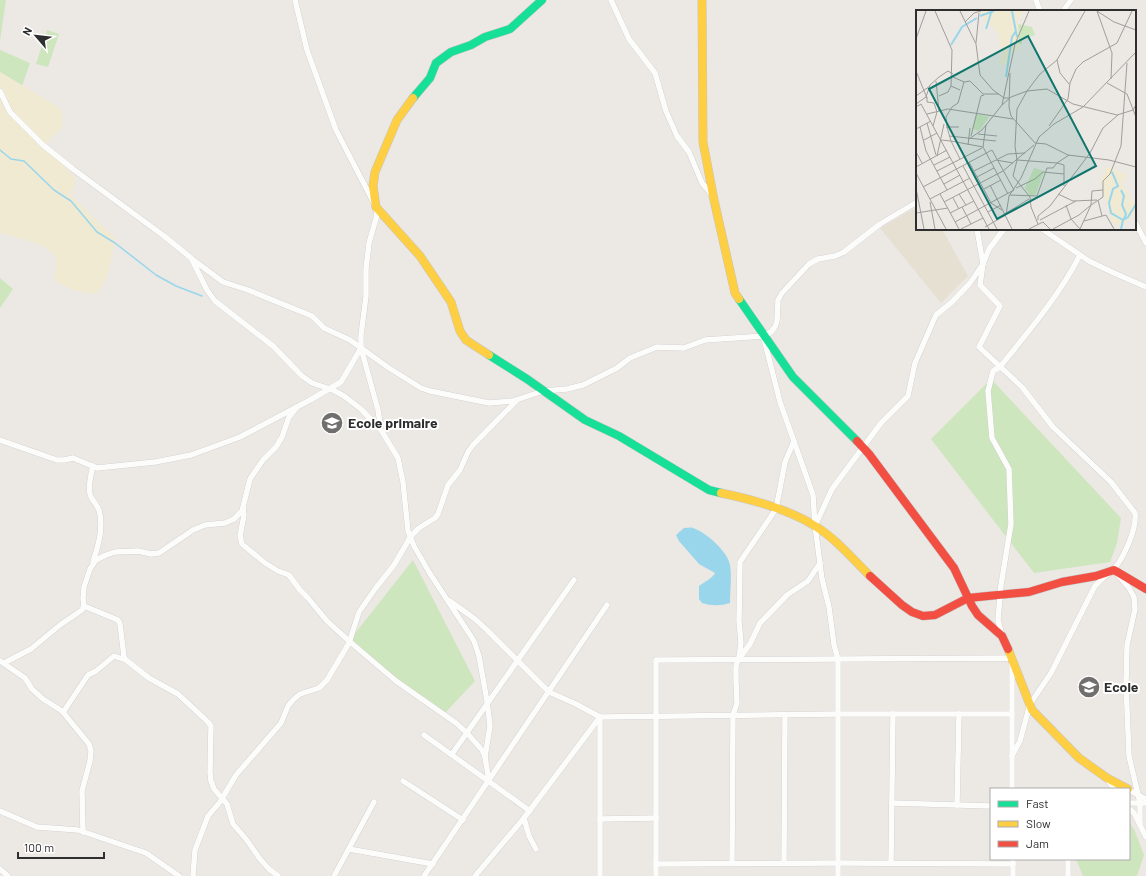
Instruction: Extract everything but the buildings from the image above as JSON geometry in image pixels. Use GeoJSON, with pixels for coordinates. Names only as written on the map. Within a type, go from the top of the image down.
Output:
{"type":"FeatureCollection","features":[{"type":"Feature","properties":{"kind":"street"},"geometry":{"type":"LineString","coordinates":[[295,0],[307,50],[336,130],[376,207],[420,256],[451,302],[460,331],[466,340],[506,367],[523,376],[585,420],[619,436],[709,490],[736,496],[776,509],[793,515],[815,526],[839,546],[882,588],[912,612],[924,616],[935,615],[968,598],[1029,592],[1062,582],[1096,576],[1114,570],[1146,589]]}},
{"type":"Feature","properties":{"kind":"street"},"geometry":{"type":"LineString","coordinates":[[381,430],[378,410],[361,348],[369,243],[377,215],[373,186],[375,172],[397,120],[430,78],[436,63],[452,52],[485,37],[510,30],[542,0]]}},
{"type":"Feature","properties":{"kind":"street"},"geometry":{"type":"LineString","coordinates":[[611,0],[629,39],[655,73],[666,111],[677,136],[689,152],[702,183],[713,196]]}},
{"type":"Feature","properties":{"kind":"street"},"geometry":{"type":"LineString","coordinates":[[702,0],[703,142],[713,196],[735,293],[793,377],[863,448],[954,568],[978,615],[1002,636]]}},
{"type":"Feature","properties":{"kind":"street"},"geometry":{"type":"LineString","coordinates":[[1036,0],[1040,10]]}},
{"type":"Feature","properties":{"kind":"street"},"geometry":{"type":"LineString","coordinates":[[1064,10],[1071,0]]}},
{"type":"Feature","properties":{"kind":"street"},"geometry":{"type":"LineString","coordinates":[[0,91],[10,112],[44,145],[73,169],[164,236],[223,282],[248,290],[312,316],[324,328],[350,340],[389,368],[421,388],[489,403],[518,400],[543,391],[567,389],[583,385],[617,368],[630,358],[657,347],[684,348],[705,340],[764,336],[771,332],[775,327],[777,321],[778,300],[782,293],[810,264],[818,259],[835,256],[844,252],[880,224],[916,203]]}},
{"type":"Feature","properties":{"kind":"street"},"geometry":{"type":"LineString","coordinates":[[1136,224],[1146,243]]}},
{"type":"Feature","properties":{"kind":"street"},"geometry":{"type":"LineString","coordinates":[[815,526],[832,490],[881,423],[908,396],[915,363],[936,315],[952,302],[970,283],[983,264],[977,230]]}},
{"type":"Feature","properties":{"kind":"street"},"geometry":{"type":"LineString","coordinates":[[1003,230],[988,249],[983,264],[980,285],[1000,306],[979,347],[1022,387],[1053,428],[1111,482],[1135,514],[1136,520],[1135,529],[1114,570],[1095,586],[1051,673],[1030,704],[1020,741],[1012,756]]}},
{"type":"Feature","properties":{"kind":"street"},"geometry":{"type":"LineString","coordinates":[[1043,230],[1080,255],[1114,274],[1146,287]]}},
{"type":"Feature","properties":{"kind":"street"},"geometry":{"type":"LineString","coordinates":[[1080,255],[1070,276],[1041,316],[1000,367],[993,371],[988,391],[992,438],[1009,469],[1011,524],[1000,595],[998,620],[1002,636],[1032,710],[1079,758],[1107,778],[1126,788]]}},
{"type":"Feature","properties":{"kind":"street"},"geometry":{"type":"LineString","coordinates":[[191,258],[207,290],[215,301],[273,346],[302,376],[312,383],[328,388],[344,396],[361,409],[381,430],[398,458],[403,482],[408,531],[414,546],[429,572],[474,641],[479,656],[488,703],[490,726],[485,757]]}},
{"type":"Feature","properties":{"kind":"street"},"geometry":{"type":"LineString","coordinates":[[764,336],[780,402],[813,495],[815,526],[822,579],[829,607],[834,645],[838,659],[838,876]]}},
{"type":"Feature","properties":{"kind":"street"},"geometry":{"type":"LineString","coordinates":[[0,440],[57,460],[74,458],[98,468],[155,462],[191,455],[240,437],[297,407],[328,388],[337,385],[341,382],[361,348]]}},
{"type":"Feature","properties":{"kind":"street"},"geometry":{"type":"LineString","coordinates":[[193,876],[195,850],[208,816],[223,798],[236,775],[281,723],[288,706],[293,700],[300,694],[319,688],[327,680],[349,641],[359,612],[394,565],[411,536],[419,528],[435,518],[438,514],[448,485],[460,470],[468,452],[473,445],[518,400]]}},
{"type":"Feature","properties":{"kind":"street"},"geometry":{"type":"LineString","coordinates":[[92,565],[101,557],[115,552],[138,551],[151,554],[159,553],[193,530],[206,525],[225,523],[234,519],[242,511],[250,479],[263,460],[276,447],[282,437],[289,417],[297,407]]}},
{"type":"Feature","properties":{"kind":"street"},"geometry":{"type":"LineString","coordinates":[[732,863],[733,715],[737,703],[736,666],[742,643],[739,621],[740,562],[776,509],[785,462],[794,441]]}},
{"type":"Feature","properties":{"kind":"street"},"geometry":{"type":"LineString","coordinates":[[2,662],[31,649],[60,625],[82,610],[84,606],[84,587],[100,538],[98,509],[90,495],[90,476],[93,466]]}},
{"type":"Feature","properties":{"kind":"street"},"geometry":{"type":"LineString","coordinates":[[243,506],[244,515],[240,536],[242,544],[265,563],[278,571],[289,575],[300,590],[327,620],[349,641],[400,685],[456,723],[467,733],[482,750],[485,757],[489,782]]}},
{"type":"Feature","properties":{"kind":"street"},"geometry":{"type":"LineString","coordinates":[[738,660],[750,644],[760,623],[787,595],[808,581],[820,563]]}},
{"type":"Feature","properties":{"kind":"street"},"geometry":{"type":"LineString","coordinates":[[1114,570],[1129,588],[1134,597],[1135,609],[1127,645],[1126,684],[1129,756],[1138,794],[1143,803],[1140,824]]}},
{"type":"Feature","properties":{"kind":"street"},"geometry":{"type":"LineString","coordinates":[[452,754],[574,580]]}},
{"type":"Feature","properties":{"kind":"street"},"geometry":{"type":"LineString","coordinates":[[447,599],[476,619],[549,692],[600,717],[838,714],[1012,714]]}},
{"type":"Feature","properties":{"kind":"street"},"geometry":{"type":"LineString","coordinates":[[424,876],[608,605]]}},
{"type":"Feature","properties":{"kind":"street"},"geometry":{"type":"LineString","coordinates":[[84,606],[118,620],[126,660]]}},
{"type":"Feature","properties":{"kind":"street"},"geometry":{"type":"LineString","coordinates":[[62,711],[64,712],[88,675],[96,671],[114,656],[126,660],[149,678],[178,694],[211,726],[211,781],[214,788],[229,808],[233,824],[260,859],[278,876]]}},
{"type":"Feature","properties":{"kind":"street"},"geometry":{"type":"LineString","coordinates":[[656,876],[656,660],[1012,658]]}},
{"type":"Feature","properties":{"kind":"street"},"geometry":{"type":"LineString","coordinates":[[1012,658],[1012,788]]}},
{"type":"Feature","properties":{"kind":"street"},"geometry":{"type":"LineString","coordinates":[[2,662],[25,678],[32,689],[43,699],[62,711],[89,744],[91,751],[90,761],[82,791],[83,832]]}},
{"type":"Feature","properties":{"kind":"street"},"geometry":{"type":"LineString","coordinates":[[891,863],[893,714]]}},
{"type":"Feature","properties":{"kind":"street"},"geometry":{"type":"LineString","coordinates":[[957,805],[959,714]]}},
{"type":"Feature","properties":{"kind":"street"},"geometry":{"type":"LineString","coordinates":[[784,863],[785,715]]}},
{"type":"Feature","properties":{"kind":"street"},"geometry":{"type":"LineString","coordinates":[[475,876],[530,811],[600,717]]}},
{"type":"Feature","properties":{"kind":"street"},"geometry":{"type":"LineString","coordinates":[[600,717],[600,876]]}},
{"type":"Feature","properties":{"kind":"street"},"geometry":{"type":"LineString","coordinates":[[424,734],[530,811]]}},
{"type":"Feature","properties":{"kind":"street"},"geometry":{"type":"LineString","coordinates":[[1107,778],[1113,788]]}},
{"type":"Feature","properties":{"kind":"street"},"geometry":{"type":"LineString","coordinates":[[403,781],[462,820]]}},
{"type":"Feature","properties":{"kind":"street"},"geometry":{"type":"LineString","coordinates":[[1130,790],[1146,798]]}},
{"type":"Feature","properties":{"kind":"street"},"geometry":{"type":"LineString","coordinates":[[334,876],[374,802]]}},
{"type":"Feature","properties":{"kind":"street"},"geometry":{"type":"LineString","coordinates":[[892,803],[990,806]]}},
{"type":"Feature","properties":{"kind":"street"},"geometry":{"type":"LineString","coordinates":[[1130,803],[1143,803]]}},
{"type":"Feature","properties":{"kind":"street"},"geometry":{"type":"LineString","coordinates":[[1130,810],[1134,813],[1146,837]]}},
{"type":"Feature","properties":{"kind":"street"},"geometry":{"type":"LineString","coordinates":[[0,811],[37,827],[78,830],[146,852],[179,876]]}},
{"type":"Feature","properties":{"kind":"street"},"geometry":{"type":"LineString","coordinates":[[524,818],[529,836],[536,849]]}},
{"type":"Feature","properties":{"kind":"street"},"geometry":{"type":"LineString","coordinates":[[600,819],[656,818]]}},
{"type":"Feature","properties":{"kind":"street"},"geometry":{"type":"LineString","coordinates":[[349,849],[432,864]]}},
{"type":"Feature","properties":{"kind":"street"},"geometry":{"type":"LineString","coordinates":[[1068,860],[1068,876]]}},
{"type":"Feature","properties":{"kind":"street"},"geometry":{"type":"LineString","coordinates":[[656,864],[1013,861],[1013,876]]}},
{"type":"Feature","properties":{"kind":"street"},"geometry":{"type":"LineString","coordinates":[[0,869],[8,876]]}},
{"type":"Feature","properties":{"kind":"shaded area"},"geometry":{"type":"Polygon","coordinates":[[[916,208],[916,230],[943,230],[968,276],[941,303],[880,228],[916,208]]]}},
{"type":"Feature","properties":{"kind":"green space"},"geometry":{"type":"Polygon","coordinates":[[[0,0],[6,0],[0,41],[0,0]]]}},
{"type":"Feature","properties":{"kind":"green space"},"geometry":{"type":"Polygon","coordinates":[[[47,30],[59,34],[48,67],[36,64],[47,30]]]}},
{"type":"Feature","properties":{"kind":"green space"},"geometry":{"type":"Polygon","coordinates":[[[0,50],[30,63],[22,86],[0,72],[0,50]]]}},
{"type":"Feature","properties":{"kind":"green space"},"geometry":{"type":"Polygon","coordinates":[[[0,278],[13,289],[0,308],[0,278]]]}},
{"type":"Feature","properties":{"kind":"green space"},"geometry":{"type":"Polygon","coordinates":[[[991,379],[1121,518],[1117,543],[1110,562],[1034,573],[931,439],[991,379]]]}},
{"type":"Feature","properties":{"kind":"green space"},"geometry":{"type":"Polygon","coordinates":[[[413,560],[475,681],[444,714],[349,641],[413,560]]]}},
{"type":"Feature","properties":{"kind":"green space"},"geometry":{"type":"Polygon","coordinates":[[[1130,823],[1134,829],[1144,855],[1137,876],[1083,876],[1076,860],[1130,860],[1130,823]]]}},
{"type":"Feature","properties":{"kind":"sand"},"geometry":{"type":"Polygon","coordinates":[[[0,72],[57,106],[62,111],[62,128],[44,145],[76,179],[71,195],[107,231],[115,236],[107,275],[101,288],[96,294],[74,290],[54,280],[56,260],[52,253],[47,249],[31,242],[0,233],[0,72]]]}},
{"type":"Feature","properties":{"kind":"water"},"geometry":{"type":"Polygon","coordinates":[[[684,528],[698,530],[716,543],[725,554],[731,570],[730,603],[709,605],[702,603],[699,599],[699,586],[715,573],[699,564],[679,541],[676,535],[684,528]]]}},
{"type":"Feature","properties":{"kind":"waterway"},"geometry":{"type":"LineString","coordinates":[[0,150],[11,159],[24,161],[54,190],[71,201],[97,232],[115,243],[156,275],[176,286],[202,296]]}},
{"type":"Feature","properties":{"kind":"traffic: fast"},"geometry":{"type":"LineString","coordinates":[[413,98],[430,78],[436,63],[451,52],[471,45],[485,37],[510,29],[542,0]]}},
{"type":"Feature","properties":{"kind":"traffic: fast"},"geometry":{"type":"LineString","coordinates":[[739,299],[793,377],[857,441]]}},
{"type":"Feature","properties":{"kind":"traffic: fast"},"geometry":{"type":"LineString","coordinates":[[489,355],[527,379],[585,420],[619,436],[709,490],[721,493]]}},
{"type":"Feature","properties":{"kind":"traffic: slow"},"geometry":{"type":"LineString","coordinates":[[702,0],[703,142],[714,200],[735,293],[739,299]]}},
{"type":"Feature","properties":{"kind":"traffic: slow"},"geometry":{"type":"LineString","coordinates":[[413,98],[397,120],[375,172],[373,186],[376,207],[420,256],[451,302],[460,331],[466,340],[489,355]]}},
{"type":"Feature","properties":{"kind":"traffic: slow"},"geometry":{"type":"LineString","coordinates":[[721,493],[770,506],[805,520],[830,536],[870,576]]}},
{"type":"Feature","properties":{"kind":"traffic: slow"},"geometry":{"type":"LineString","coordinates":[[1008,649],[1032,710],[1079,758],[1107,778],[1126,788]]}},
{"type":"Feature","properties":{"kind":"traffic: jam"},"geometry":{"type":"LineString","coordinates":[[857,441],[869,454],[954,568],[972,606],[978,615],[1002,636],[1008,649]]}},
{"type":"Feature","properties":{"kind":"traffic: jam"},"geometry":{"type":"LineString","coordinates":[[870,576],[902,605],[912,612],[923,616],[935,615],[968,598],[1029,592],[1062,582],[1096,576],[1114,570],[1146,589]]}},
{"type":"Feature","properties":{"kind":"place","name":"Ecole primaire"},"geometry":{"type":"Point","coordinates":[332,423]}},
{"type":"Feature","properties":{"kind":"place","name":"Ecole"},"geometry":{"type":"Point","coordinates":[1089,687]}}]}
